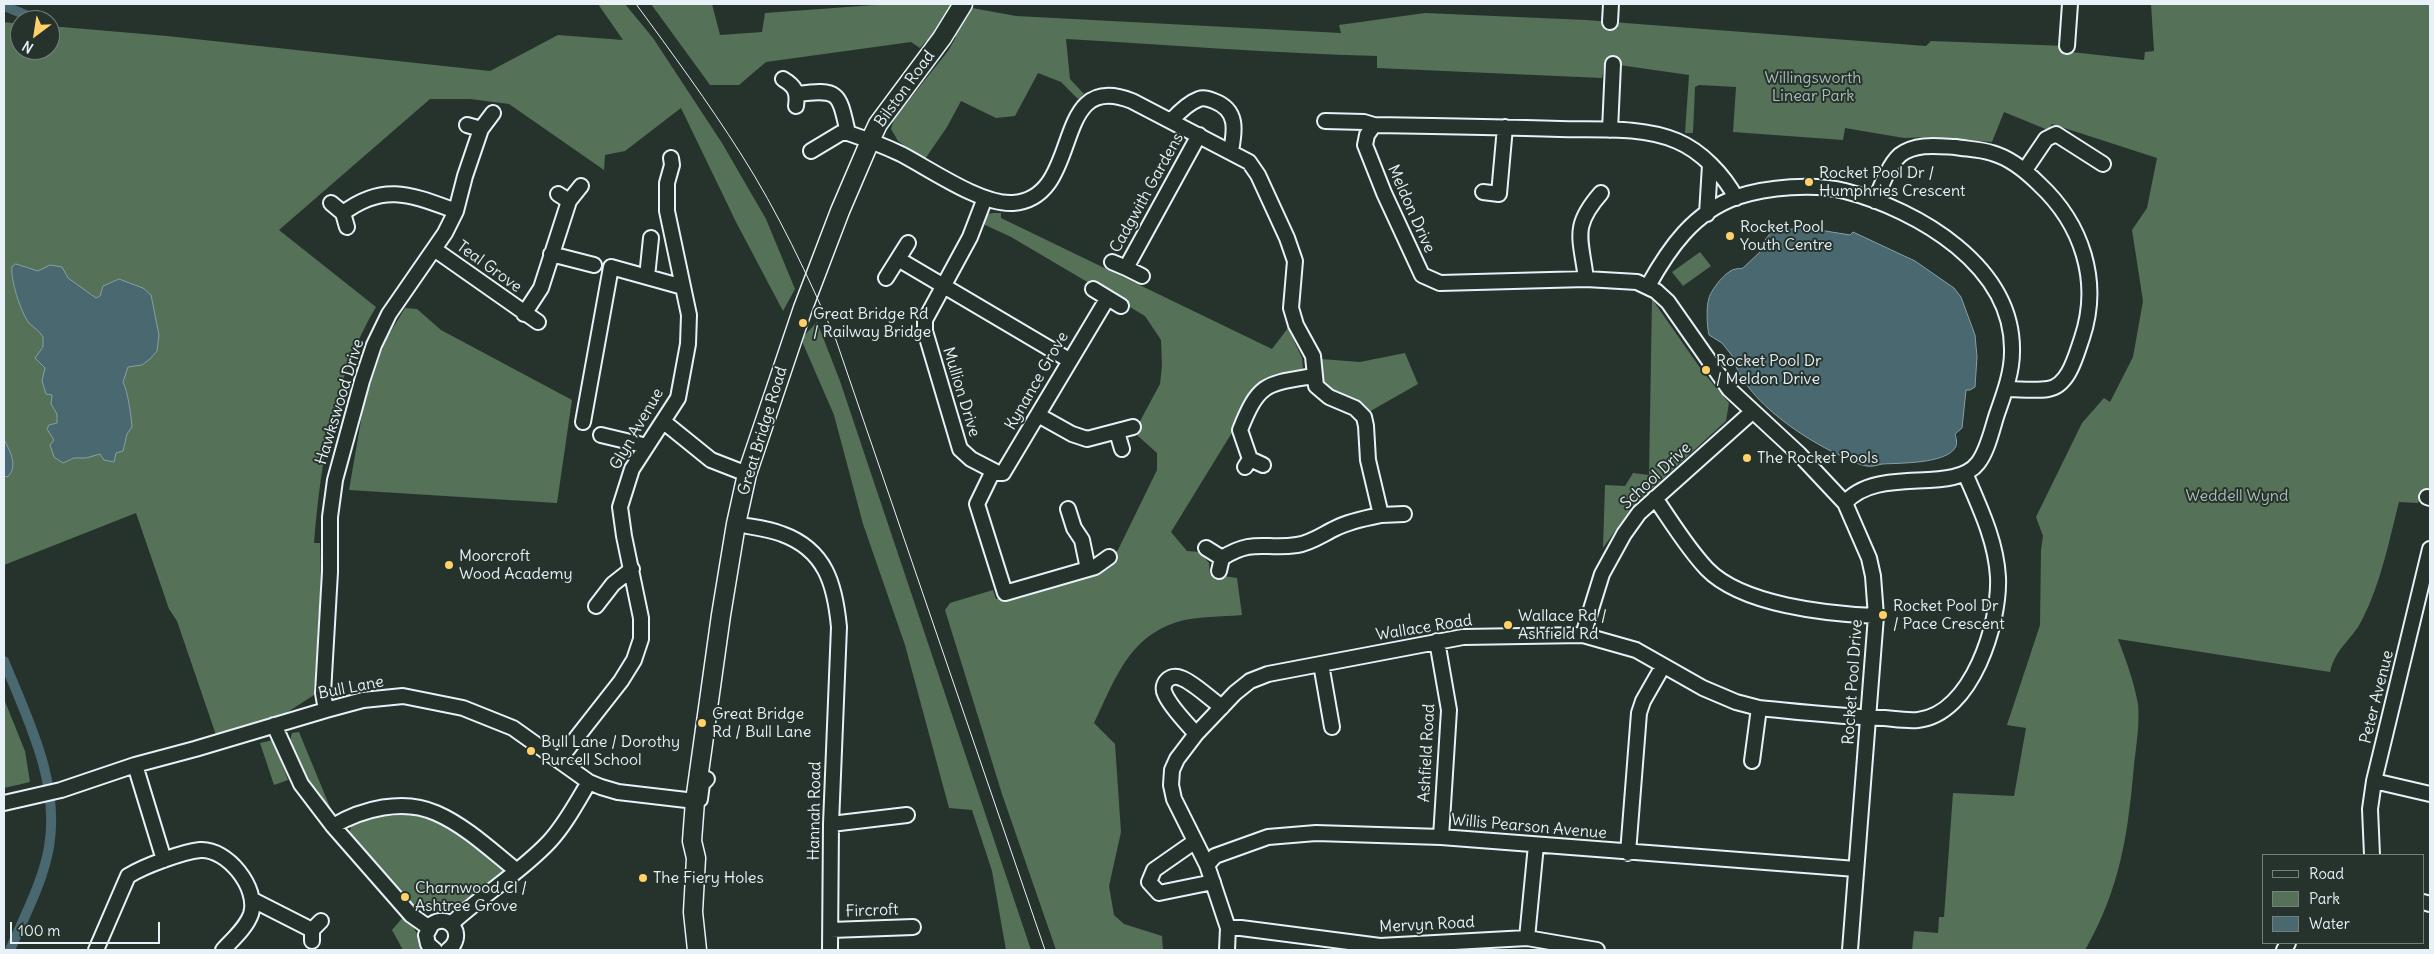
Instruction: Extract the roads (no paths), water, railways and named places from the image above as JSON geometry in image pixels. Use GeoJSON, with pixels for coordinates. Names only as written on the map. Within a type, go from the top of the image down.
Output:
{"type":"FeatureCollection","features":[{"type":"Feature","properties":{"kind":"main road","name":"Bilston Road"},"geometry":{"type":"LineString","coordinates":[[870,141],[878,124],[942,38],[963,4]]}},
{"type":"Feature","properties":{"kind":"main road","name":"Great Bridge Road"},"geometry":{"type":"LineString","coordinates":[[699,807],[700,755],[706,734],[736,524],[747,474],[803,308],[870,141]]}},
{"type":"Feature","properties":{"kind":"main road","name":"Great Bridge Road"},"geometry":{"type":"LineString","coordinates":[[697,950],[693,912],[696,858],[692,840],[707,779],[709,761],[706,734]]}},
{"type":"Feature","properties":{"kind":"street"},"geometry":{"type":"LineString","coordinates":[[1610,22],[1611,4]]}},
{"type":"Feature","properties":{"kind":"street"},"geometry":{"type":"LineString","coordinates":[[2067,46],[2070,4]]}},
{"type":"Feature","properties":{"kind":"street"},"geometry":{"type":"LineString","coordinates":[[1610,130],[1612,64]]}},
{"type":"Feature","properties":{"kind":"street"},"geometry":{"type":"LineString","coordinates":[[782,79],[792,84],[797,100],[819,91],[832,93],[840,100],[848,133]]}},
{"type":"Feature","properties":{"kind":"street"},"geometry":{"type":"LineString","coordinates":[[811,151],[841,133],[848,133],[900,154],[985,198],[1012,203],[1026,200],[1041,191],[1056,172],[1073,122],[1086,104],[1112,95],[1122,96],[1249,162],[1258,175],[1287,238],[1295,262],[1291,308],[1296,324],[1313,356],[1316,386],[1329,396],[1355,408],[1364,417],[1368,460],[1381,515]]}},
{"type":"Feature","properties":{"kind":"street"},"geometry":{"type":"LineString","coordinates":[[1171,121],[1184,107],[1199,99],[1204,98],[1220,104],[1233,118],[1235,127],[1231,151]]}},
{"type":"Feature","properties":{"kind":"street","name":"Hawkswood Drive"},"geometry":{"type":"LineString","coordinates":[[326,710],[323,693],[330,572],[330,517],[336,480],[374,345],[388,314],[446,233],[456,211],[464,176],[481,129],[493,113]]}},
{"type":"Feature","properties":{"kind":"street"},"geometry":{"type":"LineString","coordinates":[[1325,121],[1364,122],[1374,125],[1610,130],[1656,134],[1678,141],[1710,165],[1727,181],[1736,198]]}},
{"type":"Feature","properties":{"kind":"street"},"geometry":{"type":"LineString","coordinates":[[467,125],[481,129]]}},
{"type":"Feature","properties":{"kind":"street","name":"Meldon Drive"},"geometry":{"type":"LineString","coordinates":[[1374,125],[1367,135],[1365,146],[1384,193],[1422,275],[1440,283],[1586,280],[1637,282],[1648,286]]}},
{"type":"Feature","properties":{"kind":"street"},"geometry":{"type":"LineString","coordinates":[[1483,192],[1499,194],[1505,128]]}},
{"type":"Feature","properties":{"kind":"street"},"geometry":{"type":"LineString","coordinates":[[2025,170],[2046,139],[2056,134],[2103,164]]}},
{"type":"Feature","properties":{"kind":"street","name":"Cadgwith Gardens"},"geometry":{"type":"LineString","coordinates":[[1126,268],[1199,135]]}},
{"type":"Feature","properties":{"kind":"street"},"geometry":{"type":"LineString","coordinates":[[1875,202],[1899,156],[1910,150],[1929,145],[1993,153],[2025,170],[2056,202],[2075,229],[2085,254],[2090,282],[2090,306],[2074,361],[2064,378],[2056,386],[2048,389],[2006,389]]}},
{"type":"Feature","properties":{"kind":"street","name":"Glyn Avenue"},"geometry":{"type":"LineString","coordinates":[[559,760],[609,697],[634,660],[641,638],[642,618],[620,507],[632,469],[678,398],[686,357],[689,315],[666,211],[667,183],[672,165],[671,158]]}},
{"type":"Feature","properties":{"kind":"street"},"geometry":{"type":"LineString","coordinates":[[1707,214],[1710,165]]}},
{"type":"Feature","properties":{"kind":"street","name":"Teal Grove"},"geometry":{"type":"LineString","coordinates":[[524,314],[541,288],[551,254],[563,198],[581,186]]}},
{"type":"Feature","properties":{"kind":"street"},"geometry":{"type":"LineString","coordinates":[[1648,286],[1674,243],[1707,214],[1736,198],[1786,187],[1844,190],[1907,215],[1942,234],[1960,248],[1996,290],[2008,323],[2012,351],[2006,389],[1979,462],[1965,473],[1938,479],[1891,482],[1864,488],[1852,495],[1845,503]]}},
{"type":"Feature","properties":{"kind":"street"},"geometry":{"type":"LineString","coordinates":[[1586,280],[1580,226],[1587,209],[1601,193]]}},
{"type":"Feature","properties":{"kind":"street"},"geometry":{"type":"LineString","coordinates":[[343,213],[369,198],[382,194],[410,195],[456,211]]}},
{"type":"Feature","properties":{"kind":"street","name":"Mullion Drive"},"geometry":{"type":"LineString","coordinates":[[985,198],[970,237],[925,320],[925,331],[960,449],[970,458],[993,471]]}},
{"type":"Feature","properties":{"kind":"street"},"geometry":{"type":"LineString","coordinates":[[332,203],[343,213],[347,227]]}},
{"type":"Feature","properties":{"kind":"street"},"geometry":{"type":"LineString","coordinates":[[647,277],[651,238]]}},
{"type":"Feature","properties":{"kind":"street"},"geometry":{"type":"LineString","coordinates":[[886,278],[908,243]]}},
{"type":"Feature","properties":{"kind":"street","name":"Teal Grove"},"geometry":{"type":"LineString","coordinates":[[434,249],[538,322]]}},
{"type":"Feature","properties":{"kind":"street"},"geometry":{"type":"LineString","coordinates":[[551,254],[594,265]]}},
{"type":"Feature","properties":{"kind":"street"},"geometry":{"type":"LineString","coordinates":[[898,259],[1070,360]]}},
{"type":"Feature","properties":{"kind":"street","name":"Cadgwith Gardens"},"geometry":{"type":"LineString","coordinates":[[1112,262],[1142,276]]}},
{"type":"Feature","properties":{"kind":"street"},"geometry":{"type":"LineString","coordinates":[[583,422],[611,267],[683,287]]}},
{"type":"Feature","properties":{"kind":"street","name":"Rocket Pool Drive"},"geometry":{"type":"LineString","coordinates":[[1648,286],[1668,302],[1729,389],[1800,454],[1845,503],[1869,558],[1873,576],[1876,616],[1850,950]]}},
{"type":"Feature","properties":{"kind":"street"},"geometry":{"type":"LineString","coordinates":[[1093,289],[1121,306]]}},
{"type":"Feature","properties":{"kind":"street","name":"Kynance Grove"},"geometry":{"type":"LineString","coordinates":[[993,471],[1002,473],[1006,468],[1107,299]]}},
{"type":"Feature","properties":{"kind":"street"},"geometry":{"type":"LineString","coordinates":[[1264,465],[1248,463],[1240,430],[1258,396],[1271,384],[1314,376]]}},
{"type":"Feature","properties":{"kind":"street","name":"School Drive"},"geometry":{"type":"LineString","coordinates":[[1583,635],[1602,574],[1624,534],[1639,513],[1752,412]]}},
{"type":"Feature","properties":{"kind":"street"},"geometry":{"type":"LineString","coordinates":[[1038,415],[1087,440],[1133,427]]}},
{"type":"Feature","properties":{"kind":"street"},"geometry":{"type":"LineString","coordinates":[[664,422],[710,460],[747,474]]}},
{"type":"Feature","properties":{"kind":"street"},"geometry":{"type":"LineString","coordinates":[[1117,432],[1122,449]]}},
{"type":"Feature","properties":{"kind":"street"},"geometry":{"type":"LineString","coordinates":[[602,435],[647,446]]}},
{"type":"Feature","properties":{"kind":"street"},"geometry":{"type":"LineString","coordinates":[[993,471],[977,504],[1005,593],[1099,566],[1109,557]]}},
{"type":"Feature","properties":{"kind":"street","name":"Wallace Road"},"geometry":{"type":"LineString","coordinates":[[1227,950],[1228,928],[1213,882],[1207,865],[1174,799],[1171,785],[1172,770],[1177,759],[1196,734],[1243,686],[1258,677],[1463,637],[1583,635],[1636,650],[1703,688],[1736,702],[1759,708],[1868,718],[1919,720],[1947,706],[1959,695],[1972,678],[1984,652],[1994,616],[1998,578],[1990,533],[1965,473]]}},
{"type":"Feature","properties":{"kind":"street"},"geometry":{"type":"LineString","coordinates":[[1655,498],[1699,560],[1726,584],[1796,608],[1840,614],[1876,616]]}},
{"type":"Feature","properties":{"kind":"street"},"geometry":{"type":"LineString","coordinates":[[1068,509],[1074,528],[1082,540],[1088,569]]}},
{"type":"Feature","properties":{"kind":"street"},"geometry":{"type":"LineString","coordinates":[[1206,548],[1221,565],[1237,549],[1256,544],[1297,545],[1317,539],[1337,527],[1381,515],[1404,514]]}},
{"type":"Feature","properties":{"kind":"street","name":"Hannah Road"},"geometry":{"type":"LineString","coordinates":[[736,524],[782,534],[804,546],[826,569],[836,595],[839,627],[831,824],[830,950]]}},
{"type":"Feature","properties":{"kind":"street","name":"Peter Avenue"},"geometry":{"type":"LineString","coordinates":[[2372,854],[2370,809],[2374,782],[2430,549]]}},
{"type":"Feature","properties":{"kind":"street"},"geometry":{"type":"LineString","coordinates":[[596,606],[613,584],[632,569]]}},
{"type":"Feature","properties":{"kind":"street","name":"Ashfield Road"},"geometry":{"type":"LineString","coordinates":[[1438,641],[1449,710],[1440,837]]}},
{"type":"Feature","properties":{"kind":"street"},"geometry":{"type":"LineString","coordinates":[[1321,664],[1332,727]]}},
{"type":"Feature","properties":{"kind":"street"},"geometry":{"type":"LineString","coordinates":[[1628,853],[1639,713],[1643,701],[1663,666]]}},
{"type":"Feature","properties":{"kind":"street"},"geometry":{"type":"LineString","coordinates":[[1196,734],[1165,696],[1162,687],[1165,681],[1171,677],[1180,677],[1222,707]]}},
{"type":"Feature","properties":{"kind":"street","name":"Bull Lane"},"geometry":{"type":"LineString","coordinates":[[4,803],[61,790],[135,765],[195,750],[363,700],[404,696],[431,700],[473,711],[506,725],[589,782],[618,792],[699,807]]}},
{"type":"Feature","properties":{"kind":"street"},"geometry":{"type":"LineString","coordinates":[[1752,761],[1759,708]]}},
{"type":"Feature","properties":{"kind":"street"},"geometry":{"type":"LineString","coordinates":[[274,725],[301,784],[332,826],[411,915],[428,927]]}},
{"type":"Feature","properties":{"kind":"street"},"geometry":{"type":"LineString","coordinates":[[135,765],[164,860]]}},
{"type":"Feature","properties":{"kind":"street"},"geometry":{"type":"LineString","coordinates":[[451,924],[517,871],[549,842],[571,812],[589,782]]}},
{"type":"Feature","properties":{"kind":"street"},"geometry":{"type":"LineString","coordinates":[[2374,782],[2430,794]]}},
{"type":"Feature","properties":{"kind":"street"},"geometry":{"type":"LineString","coordinates":[[332,826],[350,816],[380,807],[408,807],[435,812],[475,837],[517,871]]}},
{"type":"Feature","properties":{"kind":"street"},"geometry":{"type":"LineString","coordinates":[[831,824],[907,815]]}},
{"type":"Feature","properties":{"kind":"street","name":"Willis Pearson Avenue"},"geometry":{"type":"LineString","coordinates":[[1207,865],[1215,856],[1268,837],[1316,833],[1440,837],[1536,846],[1856,869]]}},
{"type":"Feature","properties":{"kind":"street"},"geometry":{"type":"LineString","coordinates":[[1194,842],[1154,870],[1149,882],[1159,893],[1213,882]]}},
{"type":"Feature","properties":{"kind":"street"},"geometry":{"type":"LineString","coordinates":[[1528,938],[1536,846]]}},
{"type":"Feature","properties":{"kind":"street"},"geometry":{"type":"LineString","coordinates":[[96,950],[128,876],[138,869],[201,850],[217,852],[239,872],[251,891],[253,900],[251,915],[244,928],[223,950]]}},
{"type":"Feature","properties":{"kind":"street"},"geometry":{"type":"LineString","coordinates":[[253,900],[315,931]]}},
{"type":"Feature","properties":{"kind":"street"},"geometry":{"type":"LineString","coordinates":[[428,927],[440,921],[451,924],[457,937],[453,949]]}},
{"type":"Feature","properties":{"kind":"street"},"geometry":{"type":"LineString","coordinates":[[428,927],[426,939],[433,950]]}},
{"type":"Feature","properties":{"kind":"street","name":"Fircroft"},"geometry":{"type":"LineString","coordinates":[[831,930],[913,927]]}},
{"type":"Feature","properties":{"kind":"street","name":"Mervyn Road"},"geometry":{"type":"LineString","coordinates":[[1228,928],[1380,946],[1476,945],[1528,938],[1597,950]]}},
{"type":"Feature","properties":{"kind":"water"},"geometry":{"type":"Polygon","coordinates":[[[1807,228],[1850,235],[1853,232],[1915,261],[1954,288],[1961,297],[1975,335],[1977,357],[1975,387],[1966,390],[1962,428],[1955,434],[1956,445],[1950,453],[1932,460],[1871,466],[1860,464],[1839,455],[1810,439],[1779,418],[1753,392],[1742,378],[1735,364],[1732,365],[1733,357],[1722,343],[1709,335],[1708,302],[1710,294],[1720,281],[1732,270],[1743,268],[1761,251],[1762,244],[1772,231],[1807,228]]]}},
{"type":"Feature","properties":{"kind":"water"},"geometry":{"type":"Polygon","coordinates":[[[16,264],[38,271],[50,265],[62,267],[68,278],[96,298],[100,296],[103,286],[119,279],[143,288],[151,295],[159,335],[157,351],[142,365],[128,367],[123,382],[128,397],[132,427],[127,434],[123,451],[116,453],[114,462],[104,460],[100,454],[86,458],[74,458],[63,463],[54,457],[50,445],[54,440],[47,429],[49,425],[57,423],[57,414],[51,404],[52,395],[46,394],[42,381],[45,368],[35,358],[43,347],[43,337],[29,323],[20,304],[14,287],[12,272],[12,267],[16,264]]]}},
{"type":"Feature","properties":{"kind":"water"},"geometry":{"type":"Polygon","coordinates":[[[4,440],[11,454],[13,464],[11,473],[7,477],[4,476],[4,440]]]}},
{"type":"Feature","properties":{"kind":"waterway"},"geometry":{"type":"LineString","coordinates":[[4,6],[14,10]]}},
{"type":"Feature","properties":{"kind":"waterway"},"geometry":{"type":"LineString","coordinates":[[4,661],[40,752],[50,799],[51,823],[49,847],[42,873],[10,950]]}},
{"type":"Feature","properties":{"kind":"tram line"},"geometry":{"type":"LineString","coordinates":[[636,4],[703,97],[755,176],[792,245],[836,340],[1045,950]]}},
{"type":"Feature","properties":{"kind":"place","name":"Rocket Pool Dr / Humphries Crescent"},"geometry":{"type":"Point","coordinates":[1809,182]}},
{"type":"Feature","properties":{"kind":"place","name":"Rocket Pool Youth Centre"},"geometry":{"type":"Point","coordinates":[1730,236]}},
{"type":"Feature","properties":{"kind":"place","name":"Great Bridge Rd / Railway Bridge"},"geometry":{"type":"Point","coordinates":[803,323]}},
{"type":"Feature","properties":{"kind":"place","name":"Rocket Pool Dr / Meldon Drive"},"geometry":{"type":"Point","coordinates":[1706,370]}},
{"type":"Feature","properties":{"kind":"place","name":"The Rocket Pools"},"geometry":{"type":"Point","coordinates":[1747,458]}},
{"type":"Feature","properties":{"kind":"place","name":"Moorcroft Wood Academy"},"geometry":{"type":"Point","coordinates":[449,565]}},
{"type":"Feature","properties":{"kind":"place","name":"Rocket Pool Dr / Pace Crescent"},"geometry":{"type":"Point","coordinates":[1883,615]}},
{"type":"Feature","properties":{"kind":"place","name":"Wallace Rd / Ashfield Rd"},"geometry":{"type":"Point","coordinates":[1508,625]}},
{"type":"Feature","properties":{"kind":"place","name":"Great Bridge Rd / Bull Lane"},"geometry":{"type":"Point","coordinates":[702,723]}},
{"type":"Feature","properties":{"kind":"place","name":"Bull Lane / Dorothy Purcell School"},"geometry":{"type":"Point","coordinates":[531,751]}},
{"type":"Feature","properties":{"kind":"place","name":"The Fiery Holes"},"geometry":{"type":"Point","coordinates":[643,878]}},
{"type":"Feature","properties":{"kind":"place","name":"Charnwood Cl / Ashtree Grove"},"geometry":{"type":"Point","coordinates":[405,897]}},
{"type":"Feature","properties":{"kind":"park label","name":"Willingsworth Linear Park"},"geometry":{"type":"Point","coordinates":[1813,87]}},
{"type":"Feature","properties":{"kind":"park label","name":"Weddell Wynd"},"geometry":{"type":"Point","coordinates":[2237,496]}}]}
